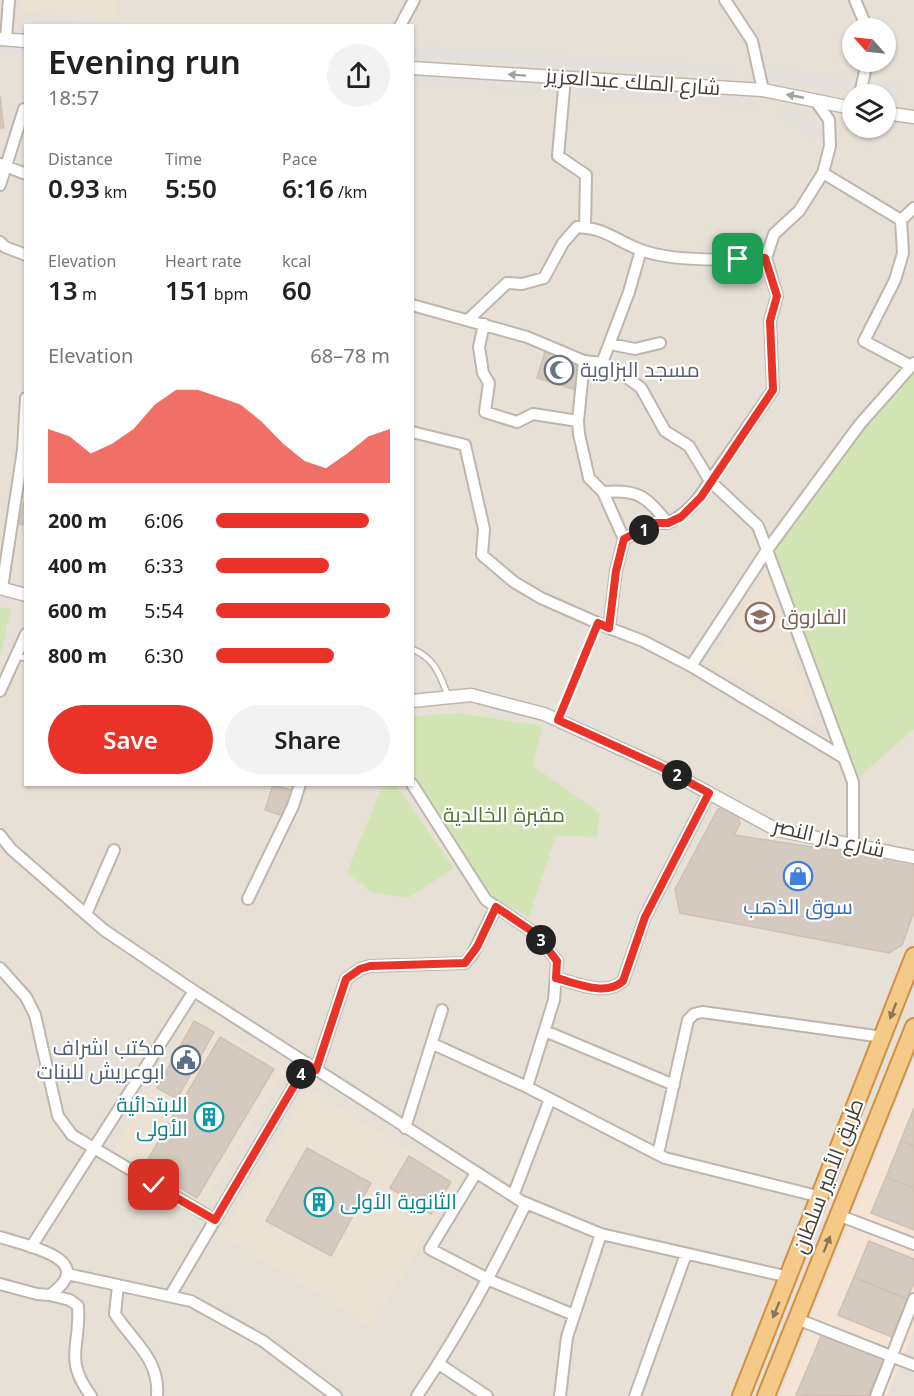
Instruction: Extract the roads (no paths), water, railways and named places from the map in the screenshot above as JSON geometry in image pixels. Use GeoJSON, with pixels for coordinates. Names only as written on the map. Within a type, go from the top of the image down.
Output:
{"type":"FeatureCollection","features":[{"type":"Feature","properties":{"kind":"highway","name":"طريق الأمير سلطان"},"geometry":{"type":"LineString","coordinates":[[741,1396],[914,956]]}},
{"type":"Feature","properties":{"kind":"highway","name":"طريق الأمير سلطان"},"geometry":{"type":"LineString","coordinates":[[766,1396],[914,1027]]}},
{"type":"Feature","properties":{"kind":"street"},"geometry":{"type":"LineString","coordinates":[[9,0],[3,39],[24,41]]}},
{"type":"Feature","properties":{"kind":"street"},"geometry":{"type":"LineString","coordinates":[[401,24],[414,0]]}},
{"type":"Feature","properties":{"kind":"street"},"geometry":{"type":"LineString","coordinates":[[725,0],[752,40],[763,90]]}},
{"type":"Feature","properties":{"kind":"street"},"geometry":{"type":"LineString","coordinates":[[855,0],[863,18]]}},
{"type":"Feature","properties":{"kind":"street","name":"شارع الملك عبدالعزيز"},"geometry":{"type":"LineString","coordinates":[[414,68],[763,90],[842,106]]}},
{"type":"Feature","properties":{"kind":"street"},"geometry":{"type":"LineString","coordinates":[[565,78],[558,156],[586,175],[585,227]]}},
{"type":"Feature","properties":{"kind":"street"},"geometry":{"type":"LineString","coordinates":[[624,539],[655,523],[668,523],[681,517],[701,497],[773,390],[770,321],[777,296],[765,258],[774,234],[799,212],[823,173],[830,146],[829,120],[815,100]]}},
{"type":"Feature","properties":{"kind":"street"},"geometry":{"type":"LineString","coordinates":[[0,185],[2,165],[24,109]]}},
{"type":"Feature","properties":{"kind":"street"},"geometry":{"type":"LineString","coordinates":[[896,115],[914,117]]}},
{"type":"Feature","properties":{"kind":"street"},"geometry":{"type":"LineString","coordinates":[[2,165],[24,173]]}},
{"type":"Feature","properties":{"kind":"street"},"geometry":{"type":"LineString","coordinates":[[823,173],[901,220]]}},
{"type":"Feature","properties":{"kind":"street"},"geometry":{"type":"LineString","coordinates":[[901,220],[914,208]]}},
{"type":"Feature","properties":{"kind":"street"},"geometry":{"type":"LineString","coordinates":[[691,666],[766,550],[860,424],[912,364],[864,341],[895,280],[903,252],[901,220]]}},
{"type":"Feature","properties":{"kind":"street"},"geometry":{"type":"LineString","coordinates":[[468,320],[507,283],[522,284],[544,278],[563,243],[577,227],[594,227],[641,250],[668,256],[765,258]]}},
{"type":"Feature","properties":{"kind":"street"},"geometry":{"type":"LineString","coordinates":[[0,242],[5,247],[24,254]]}},
{"type":"Feature","properties":{"kind":"street"},"geometry":{"type":"LineString","coordinates":[[602,363],[641,250]]}},
{"type":"Feature","properties":{"kind":"street"},"geometry":{"type":"LineString","coordinates":[[414,306],[527,337],[584,361],[602,363],[617,370],[641,388],[665,431],[689,446],[710,481],[758,525],[853,782],[853,847]]}},
{"type":"Feature","properties":{"kind":"street"},"geometry":{"type":"LineString","coordinates":[[484,324],[479,347],[483,373],[489,383],[485,412],[517,422],[533,414],[578,421]]}},
{"type":"Feature","properties":{"kind":"street"},"geometry":{"type":"LineString","coordinates":[[610,344],[635,349],[660,343]]}},
{"type":"Feature","properties":{"kind":"street"},"geometry":{"type":"LineString","coordinates":[[584,361],[578,421],[589,478],[603,492],[624,539],[616,571],[609,628]]}},
{"type":"Feature","properties":{"kind":"street"},"geometry":{"type":"LineString","coordinates":[[414,432],[465,444],[484,529],[482,555],[514,582],[598,623],[643,641],[691,666],[844,758]]}},
{"type":"Feature","properties":{"kind":"street"},"geometry":{"type":"LineString","coordinates":[[24,433],[1,588],[24,594]]}},
{"type":"Feature","properties":{"kind":"street"},"geometry":{"type":"LineString","coordinates":[[603,492],[627,490],[641,496],[668,523]]}},
{"type":"Feature","properties":{"kind":"street"},"geometry":{"type":"LineString","coordinates":[[0,691],[20,657],[24,642]]}},
{"type":"Feature","properties":{"kind":"street","name":"شارع دار النصر"},"geometry":{"type":"LineString","coordinates":[[414,701],[471,695],[544,714],[661,767],[777,830],[853,847],[914,857]]}},
{"type":"Feature","properties":{"kind":"street"},"geometry":{"type":"LineString","coordinates":[[248,899],[293,806],[299,786]]}},
{"type":"Feature","properties":{"kind":"street"},"geometry":{"type":"LineString","coordinates":[[413,786],[486,900],[536,934],[557,961],[554,1000],[527,1087]]}},
{"type":"Feature","properties":{"kind":"street"},"geometry":{"type":"LineString","coordinates":[[556,978],[603,989],[616,988],[623,981],[645,917],[709,793]]}},
{"type":"Feature","properties":{"kind":"street"},"geometry":{"type":"LineString","coordinates":[[0,835],[11,849],[104,930],[194,991],[513,1196],[601,1234],[789,1277]]}},
{"type":"Feature","properties":{"kind":"street"},"geometry":{"type":"LineString","coordinates":[[86,914],[114,850]]}},
{"type":"Feature","properties":{"kind":"street"},"geometry":{"type":"LineString","coordinates":[[170,1296],[311,1067],[346,979],[360,969],[370,966],[465,963],[477,947],[496,907]]}},
{"type":"Feature","properties":{"kind":"street"},"geometry":{"type":"LineString","coordinates":[[0,968],[26,996],[35,1015],[58,1116],[72,1135],[93,1150],[215,1220]]}},
{"type":"Feature","properties":{"kind":"street"},"geometry":{"type":"LineString","coordinates":[[31,1247],[194,991]]}},
{"type":"Feature","properties":{"kind":"street"},"geometry":{"type":"LineString","coordinates":[[405,1128],[442,1010]]}},
{"type":"Feature","properties":{"kind":"street"},"geometry":{"type":"LineString","coordinates":[[658,1154],[688,1020],[694,1014],[702,1012],[883,1037]]}},
{"type":"Feature","properties":{"kind":"street"},"geometry":{"type":"LineString","coordinates":[[544,1030],[674,1085]]}},
{"type":"Feature","properties":{"kind":"street"},"geometry":{"type":"LineString","coordinates":[[433,1044],[527,1087],[658,1154],[821,1197]]}},
{"type":"Feature","properties":{"kind":"street"},"geometry":{"type":"LineString","coordinates":[[513,1196],[550,1099]]}},
{"type":"Feature","properties":{"kind":"street"},"geometry":{"type":"LineString","coordinates":[[476,1173],[430,1250],[489,1280],[574,1315]]}},
{"type":"Feature","properties":{"kind":"street"},"geometry":{"type":"LineString","coordinates":[[417,1396],[439,1364],[489,1280],[526,1203]]}},
{"type":"Feature","properties":{"kind":"street"},"geometry":{"type":"LineString","coordinates":[[838,1215],[914,1244]]}},
{"type":"Feature","properties":{"kind":"street"},"geometry":{"type":"LineString","coordinates":[[562,1395],[567,1337],[601,1234]]}},
{"type":"Feature","properties":{"kind":"street"},"geometry":{"type":"LineString","coordinates":[[0,1237],[57,1257],[66,1264],[67,1274],[64,1283],[50,1295]]}},
{"type":"Feature","properties":{"kind":"street"},"geometry":{"type":"LineString","coordinates":[[635,1396],[686,1254]]}},
{"type":"Feature","properties":{"kind":"street"},"geometry":{"type":"LineString","coordinates":[[67,1274],[191,1301],[224,1317],[263,1341],[320,1381],[336,1396]]}},
{"type":"Feature","properties":{"kind":"street"},"geometry":{"type":"LineString","coordinates":[[0,1284],[70,1300],[78,1306],[74,1364],[78,1376],[91,1396]]}},
{"type":"Feature","properties":{"kind":"street"},"geometry":{"type":"LineString","coordinates":[[118,1285],[115,1314],[150,1359],[158,1383],[157,1396]]}},
{"type":"Feature","properties":{"kind":"street"},"geometry":{"type":"LineString","coordinates":[[876,1396],[914,1299]]}},
{"type":"Feature","properties":{"kind":"street"},"geometry":{"type":"LineString","coordinates":[[797,1319],[914,1365]]}},
{"type":"Feature","properties":{"kind":"street"},"geometry":{"type":"LineString","coordinates":[[439,1364],[487,1396]]}},
{"type":"Feature","properties":{"kind":"lane"},"geometry":{"type":"LineString","coordinates":[[558,720],[598,623]]}},
{"type":"Feature","properties":{"kind":"lane"},"geometry":{"type":"LineString","coordinates":[[414,650],[435,664],[449,698]]}},
{"type":"Feature","properties":{"kind":"place","name":"مسجد البزاوية"},"geometry":{"type":"Point","coordinates":[559,370]}},
{"type":"Feature","properties":{"kind":"place","name":"الفاروق"},"geometry":{"type":"Point","coordinates":[760,617]}},
{"type":"Feature","properties":{"kind":"place","name":"سوق الذهب"},"geometry":{"type":"Point","coordinates":[798,876]}},
{"type":"Feature","properties":{"kind":"place","name":"مكتب اشراف ابوعريش للبنات"},"geometry":{"type":"Point","coordinates":[186,1060]}},
{"type":"Feature","properties":{"kind":"place","name":"الابتدائية الأولى"},"geometry":{"type":"Point","coordinates":[209,1117]}},
{"type":"Feature","properties":{"kind":"place","name":"الثانوية الأولى"},"geometry":{"type":"Point","coordinates":[319,1202]}},
{"type":"Feature","properties":{"kind":"park label","name":"مقبرة الخالدية"},"geometry":{"type":"Point","coordinates":[504,815]}}]}
